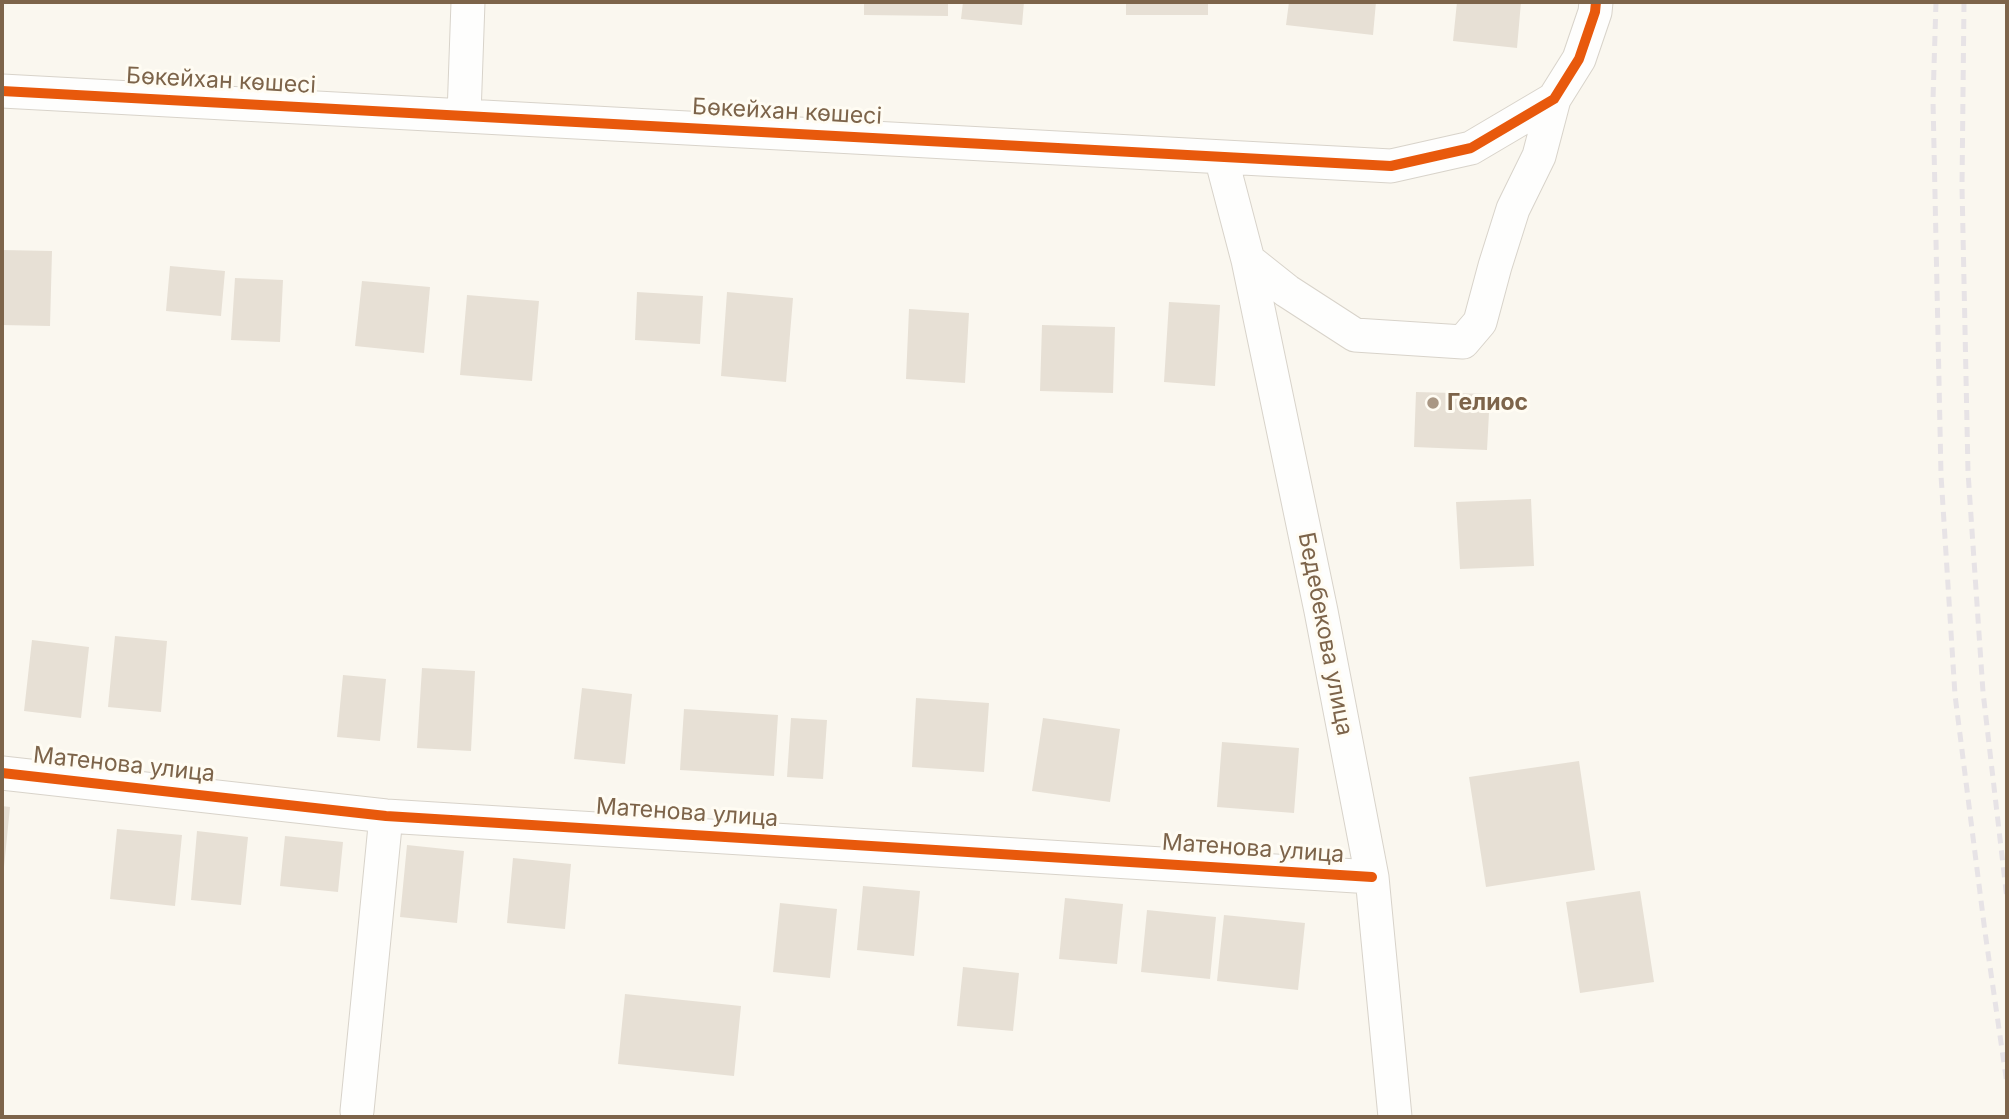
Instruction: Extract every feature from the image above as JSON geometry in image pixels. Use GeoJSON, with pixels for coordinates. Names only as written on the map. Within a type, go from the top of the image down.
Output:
{"type":"FeatureCollection","features":[{"type":"Feature","properties":{"kind":"street"},"geometry":{"type":"LineString","coordinates":[[464,115],[468,2]]}},
{"type":"Feature","properties":{"kind":"street"},"geometry":{"type":"LineString","coordinates":[[1248,260],[1287,291],[1355,335],[1463,342],[1480,321],[1513,209],[1539,156],[1554,99],[1579,59],[1596,2]]}},
{"type":"Feature","properties":{"kind":"street","name":"Бөкейхан көшесі"},"geometry":{"type":"LineString","coordinates":[[2,91],[1391,166],[1471,148],[1554,99]]}},
{"type":"Feature","properties":{"kind":"street","name":"Бедебекова улица"},"geometry":{"type":"LineString","coordinates":[[1221,157],[1248,260],[1321,611],[1372,877],[1395,1117]]}},
{"type":"Feature","properties":{"kind":"street","name":"Матенова улица"},"geometry":{"type":"LineString","coordinates":[[2,773],[386,816],[1372,877]]}},
{"type":"Feature","properties":{"kind":"street"},"geometry":{"type":"LineString","coordinates":[[357,1111],[386,816]]}},
{"type":"Feature","properties":{"kind":"building"},"geometry":{"type":"Polygon","coordinates":[[[864,2],[948,2],[948,16],[864,15],[864,2]]]}},
{"type":"Feature","properties":{"kind":"building"},"geometry":{"type":"Polygon","coordinates":[[[963,2],[1024,2],[1022,25],[961,19],[963,2]]]}},
{"type":"Feature","properties":{"kind":"building"},"geometry":{"type":"Polygon","coordinates":[[[1126,2],[1208,2],[1208,15],[1126,15],[1126,2]]]}},
{"type":"Feature","properties":{"kind":"building"},"geometry":{"type":"Polygon","coordinates":[[[1289,2],[1376,2],[1373,35],[1286,25],[1289,2]]]}},
{"type":"Feature","properties":{"kind":"building"},"geometry":{"type":"Polygon","coordinates":[[[1457,2],[1521,2],[1517,48],[1453,41],[1457,2]]]}},
{"type":"Feature","properties":{"kind":"building"},"geometry":{"type":"Polygon","coordinates":[[[2,250],[52,251],[50,326],[2,325],[2,250]]]}},
{"type":"Feature","properties":{"kind":"building"},"geometry":{"type":"Polygon","coordinates":[[[170,266],[225,271],[221,316],[166,311],[170,266]]]}},
{"type":"Feature","properties":{"kind":"building"},"geometry":{"type":"Polygon","coordinates":[[[235,278],[283,280],[280,342],[231,340],[235,278]]]}},
{"type":"Feature","properties":{"kind":"building"},"geometry":{"type":"Polygon","coordinates":[[[362,281],[430,287],[424,353],[355,346],[362,281]]]}},
{"type":"Feature","properties":{"kind":"building"},"geometry":{"type":"Polygon","coordinates":[[[637,292],[703,296],[700,344],[635,340],[637,292]]]}},
{"type":"Feature","properties":{"kind":"building"},"geometry":{"type":"Polygon","coordinates":[[[727,292],[793,298],[786,382],[721,376],[727,292]]]}},
{"type":"Feature","properties":{"kind":"building"},"geometry":{"type":"Polygon","coordinates":[[[467,295],[539,301],[532,381],[460,375],[467,295]]]}},
{"type":"Feature","properties":{"kind":"building"},"geometry":{"type":"Polygon","coordinates":[[[1169,302],[1220,305],[1215,386],[1164,382],[1169,302]]]}},
{"type":"Feature","properties":{"kind":"building"},"geometry":{"type":"Polygon","coordinates":[[[909,309],[969,313],[965,383],[906,379],[909,309]]]}},
{"type":"Feature","properties":{"kind":"building"},"geometry":{"type":"Polygon","coordinates":[[[1042,325],[1115,327],[1113,393],[1040,391],[1042,325]]]}},
{"type":"Feature","properties":{"kind":"building"},"geometry":{"type":"Polygon","coordinates":[[[1416,392],[1490,394],[1487,450],[1414,447],[1416,392]]]}},
{"type":"Feature","properties":{"kind":"building"},"geometry":{"type":"Polygon","coordinates":[[[1531,499],[1534,566],[1460,569],[1456,502],[1531,499]]]}},
{"type":"Feature","properties":{"kind":"building"},"geometry":{"type":"Polygon","coordinates":[[[115,636],[167,641],[161,712],[108,707],[115,636]]]}},
{"type":"Feature","properties":{"kind":"building"},"geometry":{"type":"Polygon","coordinates":[[[32,640],[89,647],[81,718],[24,711],[32,640]]]}},
{"type":"Feature","properties":{"kind":"building"},"geometry":{"type":"Polygon","coordinates":[[[422,668],[475,671],[471,751],[417,748],[422,668]]]}},
{"type":"Feature","properties":{"kind":"building"},"geometry":{"type":"Polygon","coordinates":[[[343,675],[386,679],[380,741],[337,737],[343,675]]]}},
{"type":"Feature","properties":{"kind":"building"},"geometry":{"type":"Polygon","coordinates":[[[582,688],[632,694],[625,764],[574,759],[582,688]]]}},
{"type":"Feature","properties":{"kind":"building"},"geometry":{"type":"Polygon","coordinates":[[[916,698],[989,703],[984,772],[912,767],[916,698]]]}},
{"type":"Feature","properties":{"kind":"building"},"geometry":{"type":"Polygon","coordinates":[[[684,709],[778,715],[774,776],[680,770],[684,709]]]}},
{"type":"Feature","properties":{"kind":"building"},"geometry":{"type":"Polygon","coordinates":[[[791,718],[827,720],[823,779],[787,777],[791,718]]]}},
{"type":"Feature","properties":{"kind":"building"},"geometry":{"type":"Polygon","coordinates":[[[1043,718],[1120,729],[1110,802],[1032,791],[1043,718]]]}},
{"type":"Feature","properties":{"kind":"building"},"geometry":{"type":"Polygon","coordinates":[[[1222,742],[1299,748],[1294,813],[1217,807],[1222,742]]]}},
{"type":"Feature","properties":{"kind":"building"},"geometry":{"type":"Polygon","coordinates":[[[1579,761],[1595,870],[1486,887],[1469,777],[1579,761]]]}},
{"type":"Feature","properties":{"kind":"building"},"geometry":{"type":"Polygon","coordinates":[[[2,806],[10,807],[4,867],[2,867],[2,806]]]}},
{"type":"Feature","properties":{"kind":"building"},"geometry":{"type":"Polygon","coordinates":[[[117,829],[182,835],[175,906],[110,899],[117,829]]]}},
{"type":"Feature","properties":{"kind":"building"},"geometry":{"type":"Polygon","coordinates":[[[197,831],[248,837],[241,905],[191,900],[197,831]]]}},
{"type":"Feature","properties":{"kind":"building"},"geometry":{"type":"Polygon","coordinates":[[[285,836],[343,842],[338,892],[280,886],[285,836]]]}},
{"type":"Feature","properties":{"kind":"building"},"geometry":{"type":"Polygon","coordinates":[[[407,845],[464,851],[457,923],[400,917],[407,845]]]}},
{"type":"Feature","properties":{"kind":"building"},"geometry":{"type":"Polygon","coordinates":[[[513,858],[571,864],[565,929],[507,923],[513,858]]]}},
{"type":"Feature","properties":{"kind":"building"},"geometry":{"type":"Polygon","coordinates":[[[863,886],[920,891],[914,956],[857,950],[863,886]]]}},
{"type":"Feature","properties":{"kind":"building"},"geometry":{"type":"Polygon","coordinates":[[[1640,891],[1654,982],[1580,993],[1566,902],[1640,891]]]}},
{"type":"Feature","properties":{"kind":"building"},"geometry":{"type":"Polygon","coordinates":[[[1065,898],[1123,904],[1117,964],[1059,959],[1065,898]]]}},
{"type":"Feature","properties":{"kind":"building"},"geometry":{"type":"Polygon","coordinates":[[[780,903],[837,909],[830,978],[773,972],[780,903]]]}},
{"type":"Feature","properties":{"kind":"building"},"geometry":{"type":"Polygon","coordinates":[[[1147,910],[1216,917],[1210,979],[1141,972],[1147,910]]]}},
{"type":"Feature","properties":{"kind":"building"},"geometry":{"type":"Polygon","coordinates":[[[1224,915],[1305,923],[1298,990],[1217,981],[1224,915]]]}},
{"type":"Feature","properties":{"kind":"building"},"geometry":{"type":"Polygon","coordinates":[[[963,967],[1019,973],[1013,1031],[957,1026],[963,967]]]}},
{"type":"Feature","properties":{"kind":"building"},"geometry":{"type":"Polygon","coordinates":[[[625,994],[741,1006],[734,1076],[618,1064],[625,994]]]}},
{"type":"Feature","properties":{"kind":"railway"},"geometry":{"type":"LineString","coordinates":[[1936,2],[1933,100],[1941,475],[1955,695],[2007,1084]]}},
{"type":"Feature","properties":{"kind":"railway"},"geometry":{"type":"LineString","coordinates":[[1964,2],[1962,186],[1968,472],[1983,692],[2007,899]]}},
{"type":"Feature","properties":{"kind":"cycle path"},"geometry":{"type":"LineString","coordinates":[[2,91],[1391,166],[1471,148],[1554,99],[1579,59],[1596,2]]}},
{"type":"Feature","properties":{"kind":"cycle path"},"geometry":{"type":"LineString","coordinates":[[2,773],[386,816],[1372,877]]}},
{"type":"Feature","properties":{"kind":"place","name":"Гелиос"},"geometry":{"type":"Point","coordinates":[1433,403]}}]}
